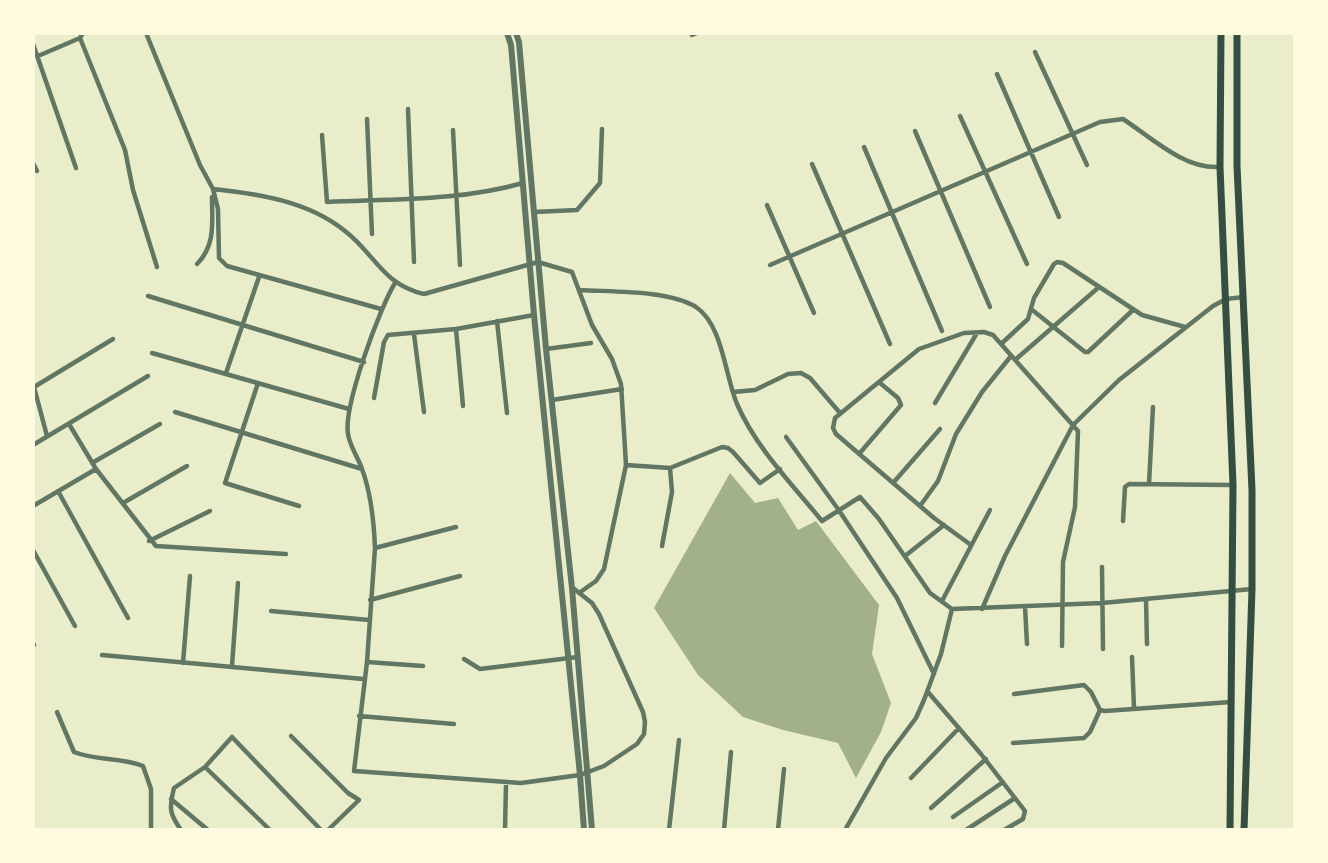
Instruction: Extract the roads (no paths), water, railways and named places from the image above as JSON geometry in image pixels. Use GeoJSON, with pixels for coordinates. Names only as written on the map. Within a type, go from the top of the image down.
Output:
{"type":"FeatureCollection","features":[{"type":"Feature","properties":{"kind":"main road"},"geometry":{"type":"LineString","coordinates":[[1220,33],[1220,167],[1233,485],[1230,830]]}},
{"type":"Feature","properties":{"kind":"main road"},"geometry":{"type":"LineString","coordinates":[[1237,33],[1237,166],[1252,490],[1252,589],[1244,830]]}},
{"type":"Feature","properties":{"kind":"street"},"geometry":{"type":"LineString","coordinates":[[146,33],[200,165],[213,189],[218,209],[219,258],[232,270],[381,309]]}},
{"type":"Feature","properties":{"kind":"street"},"geometry":{"type":"LineString","coordinates":[[507,33],[511,45],[583,830]]}},
{"type":"Feature","properties":{"kind":"street"},"geometry":{"type":"LineString","coordinates":[[516,33],[572,588],[592,830]]}},
{"type":"Feature","properties":{"kind":"street"},"geometry":{"type":"LineString","coordinates":[[691,33],[697,33]]}},
{"type":"Feature","properties":{"kind":"street"},"geometry":{"type":"LineString","coordinates":[[38,57],[82,35],[125,150],[133,190],[157,267]]}},
{"type":"Feature","properties":{"kind":"street"},"geometry":{"type":"LineString","coordinates":[[33,44],[76,168]]}},
{"type":"Feature","properties":{"kind":"street"},"geometry":{"type":"LineString","coordinates":[[1035,52],[1087,165]]}},
{"type":"Feature","properties":{"kind":"street"},"geometry":{"type":"LineString","coordinates":[[997,74],[1059,217]]}},
{"type":"Feature","properties":{"kind":"street"},"geometry":{"type":"LineString","coordinates":[[408,109],[414,262]]}},
{"type":"Feature","properties":{"kind":"street"},"geometry":{"type":"LineString","coordinates":[[960,116],[1027,264]]}},
{"type":"Feature","properties":{"kind":"street"},"geometry":{"type":"LineString","coordinates":[[367,119],[373,234]]}},
{"type":"Feature","properties":{"kind":"street"},"geometry":{"type":"LineString","coordinates":[[770,265],[1100,122],[1123,119],[1186,161],[1205,168],[1220,167]]}},
{"type":"Feature","properties":{"kind":"street"},"geometry":{"type":"LineString","coordinates":[[534,212],[577,209],[600,183],[602,129]]}},
{"type":"Feature","properties":{"kind":"street"},"geometry":{"type":"LineString","coordinates":[[453,130],[460,265]]}},
{"type":"Feature","properties":{"kind":"street"},"geometry":{"type":"LineString","coordinates":[[915,131],[990,307]]}},
{"type":"Feature","properties":{"kind":"street"},"geometry":{"type":"LineString","coordinates":[[322,135],[327,202],[458,194],[496,190],[523,183]]}},
{"type":"Feature","properties":{"kind":"street"},"geometry":{"type":"LineString","coordinates":[[864,147],[943,331]]}},
{"type":"Feature","properties":{"kind":"street"},"geometry":{"type":"LineString","coordinates":[[33,163],[37,171]]}},
{"type":"Feature","properties":{"kind":"street"},"geometry":{"type":"LineString","coordinates":[[812,164],[890,344]]}},
{"type":"Feature","properties":{"kind":"street"},"geometry":{"type":"LineString","coordinates":[[197,264],[205,256],[212,239],[213,189]]}},
{"type":"Feature","properties":{"kind":"street"},"geometry":{"type":"LineString","coordinates":[[213,189],[242,190],[298,205],[323,216],[347,232],[395,283],[424,294],[538,262],[572,272],[592,325],[612,359],[622,389],[626,465],[604,569],[596,581],[579,593]]}},
{"type":"Feature","properties":{"kind":"street"},"geometry":{"type":"LineString","coordinates":[[767,205],[814,313]]}},
{"type":"Feature","properties":{"kind":"street"},"geometry":{"type":"LineString","coordinates":[[1001,344],[1028,319],[1034,298],[1057,262],[1063,263],[1133,310],[1152,319],[1186,327]]}},
{"type":"Feature","properties":{"kind":"street"},"geometry":{"type":"LineString","coordinates":[[226,373],[259,276]]}},
{"type":"Feature","properties":{"kind":"street"},"geometry":{"type":"LineString","coordinates":[[395,283],[381,309],[349,409],[347,432],[362,469],[375,548],[367,662],[354,771],[506,783],[540,781],[588,773],[604,766],[637,744],[644,734],[643,712],[599,614],[592,603],[572,588]]}},
{"type":"Feature","properties":{"kind":"street"},"geometry":{"type":"LineString","coordinates":[[920,506],[939,481],[956,434],[992,379],[1098,287]]}},
{"type":"Feature","properties":{"kind":"street"},"geometry":{"type":"LineString","coordinates":[[580,290],[668,295],[698,309],[715,333],[733,392],[747,426],[822,521],[860,497],[879,519],[930,593],[952,609],[1102,603],[1252,589]]}},
{"type":"Feature","properties":{"kind":"street"},"geometry":{"type":"LineString","coordinates":[[148,296],[364,362]]}},
{"type":"Feature","properties":{"kind":"street"},"geometry":{"type":"LineString","coordinates":[[982,609],[1005,556],[1073,425],[1119,380],[1213,306],[1226,299],[1244,297]]}},
{"type":"Feature","properties":{"kind":"street"},"geometry":{"type":"LineString","coordinates":[[1031,309],[1085,352],[1133,310]]}},
{"type":"Feature","properties":{"kind":"street"},"geometry":{"type":"LineString","coordinates":[[374,398],[384,342],[388,335],[456,329],[534,315]]}},
{"type":"Feature","properties":{"kind":"street"},"geometry":{"type":"LineString","coordinates":[[497,321],[507,413]]}},
{"type":"Feature","properties":{"kind":"street"},"geometry":{"type":"LineString","coordinates":[[456,329],[463,406]]}},
{"type":"Feature","properties":{"kind":"street"},"geometry":{"type":"LineString","coordinates":[[935,403],[977,332]]}},
{"type":"Feature","properties":{"kind":"street"},"geometry":{"type":"LineString","coordinates":[[971,545],[892,483],[836,434],[833,428],[835,418],[840,413],[919,349],[964,333],[977,332],[993,335],[1073,425],[1080,438],[1075,507],[1063,562],[1062,646]]}},
{"type":"Feature","properties":{"kind":"street"},"geometry":{"type":"LineString","coordinates":[[414,334],[424,412]]}},
{"type":"Feature","properties":{"kind":"street"},"geometry":{"type":"LineString","coordinates":[[47,436],[34,386],[113,339]]}},
{"type":"Feature","properties":{"kind":"street"},"geometry":{"type":"LineString","coordinates":[[546,349],[591,343]]}},
{"type":"Feature","properties":{"kind":"street"},"geometry":{"type":"LineString","coordinates":[[152,353],[349,409]]}},
{"type":"Feature","properties":{"kind":"street"},"geometry":{"type":"LineString","coordinates":[[733,392],[755,390],[788,374],[801,373],[810,378],[840,413]]}},
{"type":"Feature","properties":{"kind":"street"},"geometry":{"type":"LineString","coordinates":[[33,445],[148,376]]}},
{"type":"Feature","properties":{"kind":"street"},"geometry":{"type":"LineString","coordinates":[[258,383],[225,483],[299,506]]}},
{"type":"Feature","properties":{"kind":"street"},"geometry":{"type":"LineString","coordinates":[[859,454],[901,405],[898,398],[880,383]]}},
{"type":"Feature","properties":{"kind":"street"},"geometry":{"type":"LineString","coordinates":[[551,400],[622,389]]}},
{"type":"Feature","properties":{"kind":"street"},"geometry":{"type":"LineString","coordinates":[[1149,484],[1153,407]]}},
{"type":"Feature","properties":{"kind":"street"},"geometry":{"type":"LineString","coordinates":[[175,412],[362,469]]}},
{"type":"Feature","properties":{"kind":"street"},"geometry":{"type":"LineString","coordinates":[[69,424],[96,469],[149,541],[156,546],[286,554]]}},
{"type":"Feature","properties":{"kind":"street"},"geometry":{"type":"LineString","coordinates":[[92,463],[160,424]]}},
{"type":"Feature","properties":{"kind":"street"},"geometry":{"type":"LineString","coordinates":[[892,483],[940,429]]}},
{"type":"Feature","properties":{"kind":"street"},"geometry":{"type":"LineString","coordinates":[[786,437],[897,598],[934,674]]}},
{"type":"Feature","properties":{"kind":"street"},"geometry":{"type":"LineString","coordinates":[[626,465],[670,468],[722,447],[728,448],[760,483],[780,469]]}},
{"type":"Feature","properties":{"kind":"street"},"geometry":{"type":"LineString","coordinates":[[123,503],[187,466]]}},
{"type":"Feature","properties":{"kind":"street"},"geometry":{"type":"LineString","coordinates":[[662,547],[672,492],[670,468]]}},
{"type":"Feature","properties":{"kind":"street"},"geometry":{"type":"LineString","coordinates":[[33,506],[96,469]]}},
{"type":"Feature","properties":{"kind":"street"},"geometry":{"type":"LineString","coordinates":[[1123,522],[1125,487],[1129,484],[1233,485]]}},
{"type":"Feature","properties":{"kind":"street"},"geometry":{"type":"LineString","coordinates":[[58,491],[128,618]]}},
{"type":"Feature","properties":{"kind":"street"},"geometry":{"type":"LineString","coordinates":[[942,601],[990,510]]}},
{"type":"Feature","properties":{"kind":"street"},"geometry":{"type":"LineString","coordinates":[[149,541],[210,512]]}},
{"type":"Feature","properties":{"kind":"street"},"geometry":{"type":"LineString","coordinates":[[905,556],[944,525]]}},
{"type":"Feature","properties":{"kind":"street"},"geometry":{"type":"LineString","coordinates":[[375,548],[456,527]]}},
{"type":"Feature","properties":{"kind":"street"},"geometry":{"type":"LineString","coordinates":[[33,550],[75,626]]}},
{"type":"Feature","properties":{"kind":"street"},"geometry":{"type":"LineString","coordinates":[[1102,567],[1103,649]]}},
{"type":"Feature","properties":{"kind":"street"},"geometry":{"type":"LineString","coordinates":[[183,663],[190,576]]}},
{"type":"Feature","properties":{"kind":"street"},"geometry":{"type":"LineString","coordinates":[[370,600],[460,576]]}},
{"type":"Feature","properties":{"kind":"street"},"geometry":{"type":"LineString","coordinates":[[232,666],[238,583]]}},
{"type":"Feature","properties":{"kind":"street"},"geometry":{"type":"LineString","coordinates":[[1146,599],[1147,644]]}},
{"type":"Feature","properties":{"kind":"street"},"geometry":{"type":"LineString","coordinates":[[1025,607],[1027,644]]}},
{"type":"Feature","properties":{"kind":"street"},"geometry":{"type":"LineString","coordinates":[[845,830],[886,758],[916,718],[934,674],[952,609]]}},
{"type":"Feature","properties":{"kind":"street"},"geometry":{"type":"LineString","coordinates":[[271,611],[369,620]]}},
{"type":"Feature","properties":{"kind":"street"},"geometry":{"type":"LineString","coordinates":[[102,655],[363,678]]}},
{"type":"Feature","properties":{"kind":"street"},"geometry":{"type":"LineString","coordinates":[[464,659],[480,669],[578,657]]}},
{"type":"Feature","properties":{"kind":"street"},"geometry":{"type":"LineString","coordinates":[[1132,657],[1134,708]]}},
{"type":"Feature","properties":{"kind":"street"},"geometry":{"type":"LineString","coordinates":[[367,662],[423,666]]}},
{"type":"Feature","properties":{"kind":"street"},"geometry":{"type":"LineString","coordinates":[[1014,694],[1084,685],[1091,692],[1100,710]]}},
{"type":"Feature","properties":{"kind":"street"},"geometry":{"type":"LineString","coordinates":[[928,692],[986,759],[1025,811],[1023,819],[1004,830]]}},
{"type":"Feature","properties":{"kind":"street"},"geometry":{"type":"LineString","coordinates":[[1100,710],[1231,702]]}},
{"type":"Feature","properties":{"kind":"street"},"geometry":{"type":"LineString","coordinates":[[1013,743],[1084,738],[1090,732],[1100,710]]}},
{"type":"Feature","properties":{"kind":"street"},"geometry":{"type":"LineString","coordinates":[[57,712],[74,752],[84,756],[132,761],[144,766],[151,789],[151,830]]}},
{"type":"Feature","properties":{"kind":"street"},"geometry":{"type":"LineString","coordinates":[[359,716],[454,724]]}},
{"type":"Feature","properties":{"kind":"street"},"geometry":{"type":"LineString","coordinates":[[911,778],[959,727]]}},
{"type":"Feature","properties":{"kind":"street"},"geometry":{"type":"LineString","coordinates":[[291,736],[348,793],[359,800],[328,830]]}},
{"type":"Feature","properties":{"kind":"street"},"geometry":{"type":"LineString","coordinates":[[181,830],[173,818],[170,806],[174,788],[205,767],[232,737],[321,830]]}},
{"type":"Feature","properties":{"kind":"street"},"geometry":{"type":"LineString","coordinates":[[669,830],[679,740]]}},
{"type":"Feature","properties":{"kind":"street"},"geometry":{"type":"LineString","coordinates":[[724,830],[731,752]]}},
{"type":"Feature","properties":{"kind":"street"},"geometry":{"type":"LineString","coordinates":[[931,808],[986,759]]}},
{"type":"Feature","properties":{"kind":"street"},"geometry":{"type":"LineString","coordinates":[[205,767],[270,830]]}},
{"type":"Feature","properties":{"kind":"street"},"geometry":{"type":"LineString","coordinates":[[778,830],[784,769]]}},
{"type":"Feature","properties":{"kind":"street"},"geometry":{"type":"LineString","coordinates":[[953,817],[1003,782]]}},
{"type":"Feature","properties":{"kind":"street"},"geometry":{"type":"LineString","coordinates":[[505,830],[506,783]]}},
{"type":"Feature","properties":{"kind":"street"},"geometry":{"type":"LineString","coordinates":[[966,830],[1015,798]]}},
{"type":"Feature","properties":{"kind":"street"},"geometry":{"type":"LineString","coordinates":[[171,799],[208,830]]}}]}
